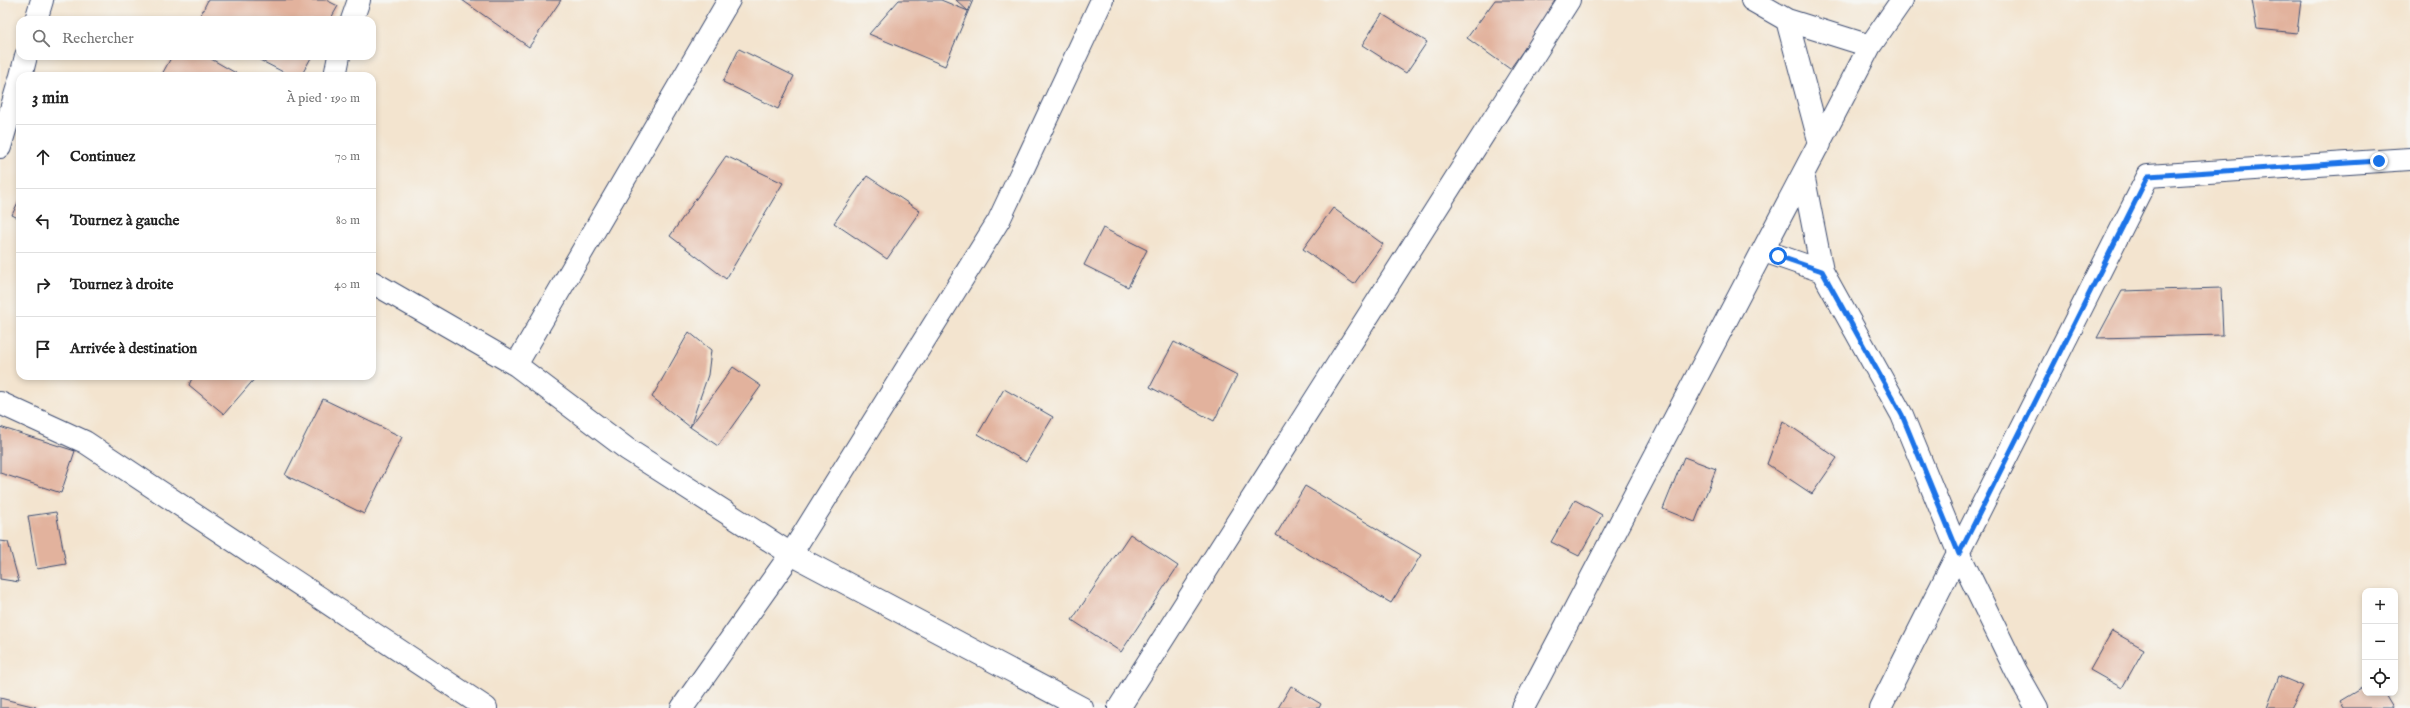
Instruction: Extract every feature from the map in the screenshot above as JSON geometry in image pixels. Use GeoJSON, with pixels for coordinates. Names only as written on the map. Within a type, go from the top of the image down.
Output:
{"type":"FeatureCollection","features":[{"type":"Feature","properties":{"kind":"street"},"geometry":{"type":"LineString","coordinates":[[37,16],[42,0]]}},
{"type":"Feature","properties":{"kind":"street"},"geometry":{"type":"LineString","coordinates":[[353,16],[359,0]]}},
{"type":"Feature","properties":{"kind":"street"},"geometry":{"type":"LineString","coordinates":[[516,365],[729,0]]}},
{"type":"Feature","properties":{"kind":"street"},"geometry":{"type":"LineString","coordinates":[[682,708],[791,554],[999,220],[1102,0]]}},
{"type":"Feature","properties":{"kind":"street"},"geometry":{"type":"LineString","coordinates":[[1119,708],[1569,0]]}},
{"type":"Feature","properties":{"kind":"street"},"geometry":{"type":"LineString","coordinates":[[1752,0],[1787,20],[1870,46]]}},
{"type":"Feature","properties":{"kind":"street"},"geometry":{"type":"LineString","coordinates":[[1523,708],[1764,251],[1870,46],[1902,0]]}},
{"type":"Feature","properties":{"kind":"street"},"geometry":{"type":"LineString","coordinates":[[1787,20],[1820,144]]}},
{"type":"Feature","properties":{"kind":"street"},"geometry":{"type":"LineString","coordinates":[[20,72],[25,60]]}},
{"type":"Feature","properties":{"kind":"street"},"geometry":{"type":"LineString","coordinates":[[336,72],[338,60]]}},
{"type":"Feature","properties":{"kind":"street"},"geometry":{"type":"LineString","coordinates":[[0,147],[16,84]]}},
{"type":"Feature","properties":{"kind":"street"},"geometry":{"type":"LineString","coordinates":[[1880,708],[1959,554],[2148,176],[2410,159]]}},
{"type":"Feature","properties":{"kind":"street"},"geometry":{"type":"LineString","coordinates":[[1803,174],[1822,271],[1902,415],[1959,554],[2016,671],[2037,708]]}},
{"type":"Feature","properties":{"kind":"street"},"geometry":{"type":"LineString","coordinates":[[1764,251],[1822,271]]}},
{"type":"Feature","properties":{"kind":"street"},"geometry":{"type":"LineString","coordinates":[[376,284],[516,365],[627,449],[791,554],[1082,708]]}},
{"type":"Feature","properties":{"kind":"street"},"geometry":{"type":"LineString","coordinates":[[0,403],[85,442],[486,708]]}},
{"type":"Feature","properties":{"kind":"building"},"geometry":{"type":"Polygon","coordinates":[[[208,0],[326,0],[338,6],[332,16],[200,16],[208,0]]]}},
{"type":"Feature","properties":{"kind":"building"},"geometry":{"type":"Polygon","coordinates":[[[462,0],[561,0],[529,47],[462,0]]]}},
{"type":"Feature","properties":{"kind":"building"},"geometry":{"type":"Polygon","coordinates":[[[899,0],[941,0],[968,11],[956,0],[973,0],[945,66],[869,34],[899,0]]]}},
{"type":"Feature","properties":{"kind":"building"},"geometry":{"type":"Polygon","coordinates":[[[1495,0],[1559,0],[1510,69],[1467,38],[1495,0]]]}},
{"type":"Feature","properties":{"kind":"building"},"geometry":{"type":"Polygon","coordinates":[[[2252,0],[2301,0],[2297,33],[2257,29],[2252,0]]]}},
{"type":"Feature","properties":{"kind":"building"},"geometry":{"type":"Polygon","coordinates":[[[1382,14],[1427,42],[1406,73],[1362,45],[1382,14]]]}},
{"type":"Feature","properties":{"kind":"building"},"geometry":{"type":"Polygon","coordinates":[[[739,49],[794,76],[778,109],[723,82],[739,49]]]}},
{"type":"Feature","properties":{"kind":"building"},"geometry":{"type":"Polygon","coordinates":[[[170,60],[213,60],[234,72],[163,72],[170,60]]]}},
{"type":"Feature","properties":{"kind":"building"},"geometry":{"type":"Polygon","coordinates":[[[260,60],[310,60],[303,72],[283,72],[260,60]]]}},
{"type":"Feature","properties":{"kind":"building"},"geometry":{"type":"Polygon","coordinates":[[[726,156],[783,183],[726,279],[670,236],[726,156]]]}},
{"type":"Feature","properties":{"kind":"building"},"geometry":{"type":"Polygon","coordinates":[[[867,176],[920,211],[887,259],[834,223],[867,176]]]}},
{"type":"Feature","properties":{"kind":"building"},"geometry":{"type":"Polygon","coordinates":[[[16,206],[16,217],[12,215],[16,206]]]}},
{"type":"Feature","properties":{"kind":"building"},"geometry":{"type":"Polygon","coordinates":[[[1333,208],[1383,244],[1354,284],[1303,249],[1333,208]]]}},
{"type":"Feature","properties":{"kind":"building"},"geometry":{"type":"Polygon","coordinates":[[[1103,228],[1147,250],[1128,287],[1084,265],[1103,228]]]}},
{"type":"Feature","properties":{"kind":"building"},"geometry":{"type":"Polygon","coordinates":[[[2221,288],[2223,335],[2097,338],[2122,291],[2221,288]]]}},
{"type":"Feature","properties":{"kind":"building"},"geometry":{"type":"Polygon","coordinates":[[[689,332],[711,350],[708,375],[690,427],[652,397],[689,332]]]}},
{"type":"Feature","properties":{"kind":"building"},"geometry":{"type":"Polygon","coordinates":[[[1174,342],[1237,375],[1214,421],[1150,387],[1174,342]]]}},
{"type":"Feature","properties":{"kind":"building"},"geometry":{"type":"Polygon","coordinates":[[[733,367],[761,386],[718,446],[690,427],[733,367]]]}},
{"type":"Feature","properties":{"kind":"building"},"geometry":{"type":"Polygon","coordinates":[[[191,380],[254,380],[224,414],[189,385],[191,380]]]}},
{"type":"Feature","properties":{"kind":"building"},"geometry":{"type":"Polygon","coordinates":[[[1004,389],[1053,417],[1026,462],[978,434],[1004,389]]]}},
{"type":"Feature","properties":{"kind":"building"},"geometry":{"type":"Polygon","coordinates":[[[323,399],[402,437],[364,514],[285,475],[323,399]]]}},
{"type":"Feature","properties":{"kind":"building"},"geometry":{"type":"Polygon","coordinates":[[[1783,421],[1837,458],[1812,494],[1767,464],[1783,421]]]}},
{"type":"Feature","properties":{"kind":"building"},"geometry":{"type":"Polygon","coordinates":[[[0,427],[75,451],[61,493],[0,473],[0,427]]]}},
{"type":"Feature","properties":{"kind":"building"},"geometry":{"type":"Polygon","coordinates":[[[1684,457],[1716,469],[1695,522],[1663,509],[1684,457]]]}},
{"type":"Feature","properties":{"kind":"building"},"geometry":{"type":"Polygon","coordinates":[[[1305,486],[1421,555],[1391,603],[1276,535],[1305,486]]]}},
{"type":"Feature","properties":{"kind":"building"},"geometry":{"type":"Polygon","coordinates":[[[1575,500],[1602,515],[1579,556],[1551,542],[1575,500]]]}},
{"type":"Feature","properties":{"kind":"building"},"geometry":{"type":"Polygon","coordinates":[[[56,512],[66,564],[37,569],[28,516],[56,512]]]}},
{"type":"Feature","properties":{"kind":"building"},"geometry":{"type":"Polygon","coordinates":[[[1130,534],[1178,566],[1121,652],[1072,620],[1130,534]]]}},
{"type":"Feature","properties":{"kind":"building"},"geometry":{"type":"Polygon","coordinates":[[[0,541],[8,542],[19,582],[0,579],[0,541]]]}},
{"type":"Feature","properties":{"kind":"building"},"geometry":{"type":"Polygon","coordinates":[[[2112,631],[2144,649],[2122,688],[2090,670],[2112,631]]]}},
{"type":"Feature","properties":{"kind":"building"},"geometry":{"type":"Polygon","coordinates":[[[2279,676],[2303,686],[2291,708],[2267,708],[2279,676]]]}},
{"type":"Feature","properties":{"kind":"building"},"geometry":{"type":"Polygon","coordinates":[[[1291,686],[1321,704],[1319,708],[1278,708],[1291,686]]]}},
{"type":"Feature","properties":{"kind":"building"},"geometry":{"type":"Polygon","coordinates":[[[2362,688],[2362,696],[2386,696],[2393,708],[2344,708],[2340,701],[2362,688]]]}},
{"type":"Feature","properties":{"kind":"building"},"geometry":{"type":"Polygon","coordinates":[[[0,698],[36,707],[36,708],[0,708],[0,698]]]}},
{"type":"Feature","properties":{"kind":"route"},"geometry":{"type":"LineString","coordinates":[[1778,256],[1822,271],[1902,415],[1959,554],[2148,176],[2379,161]]}}]}
